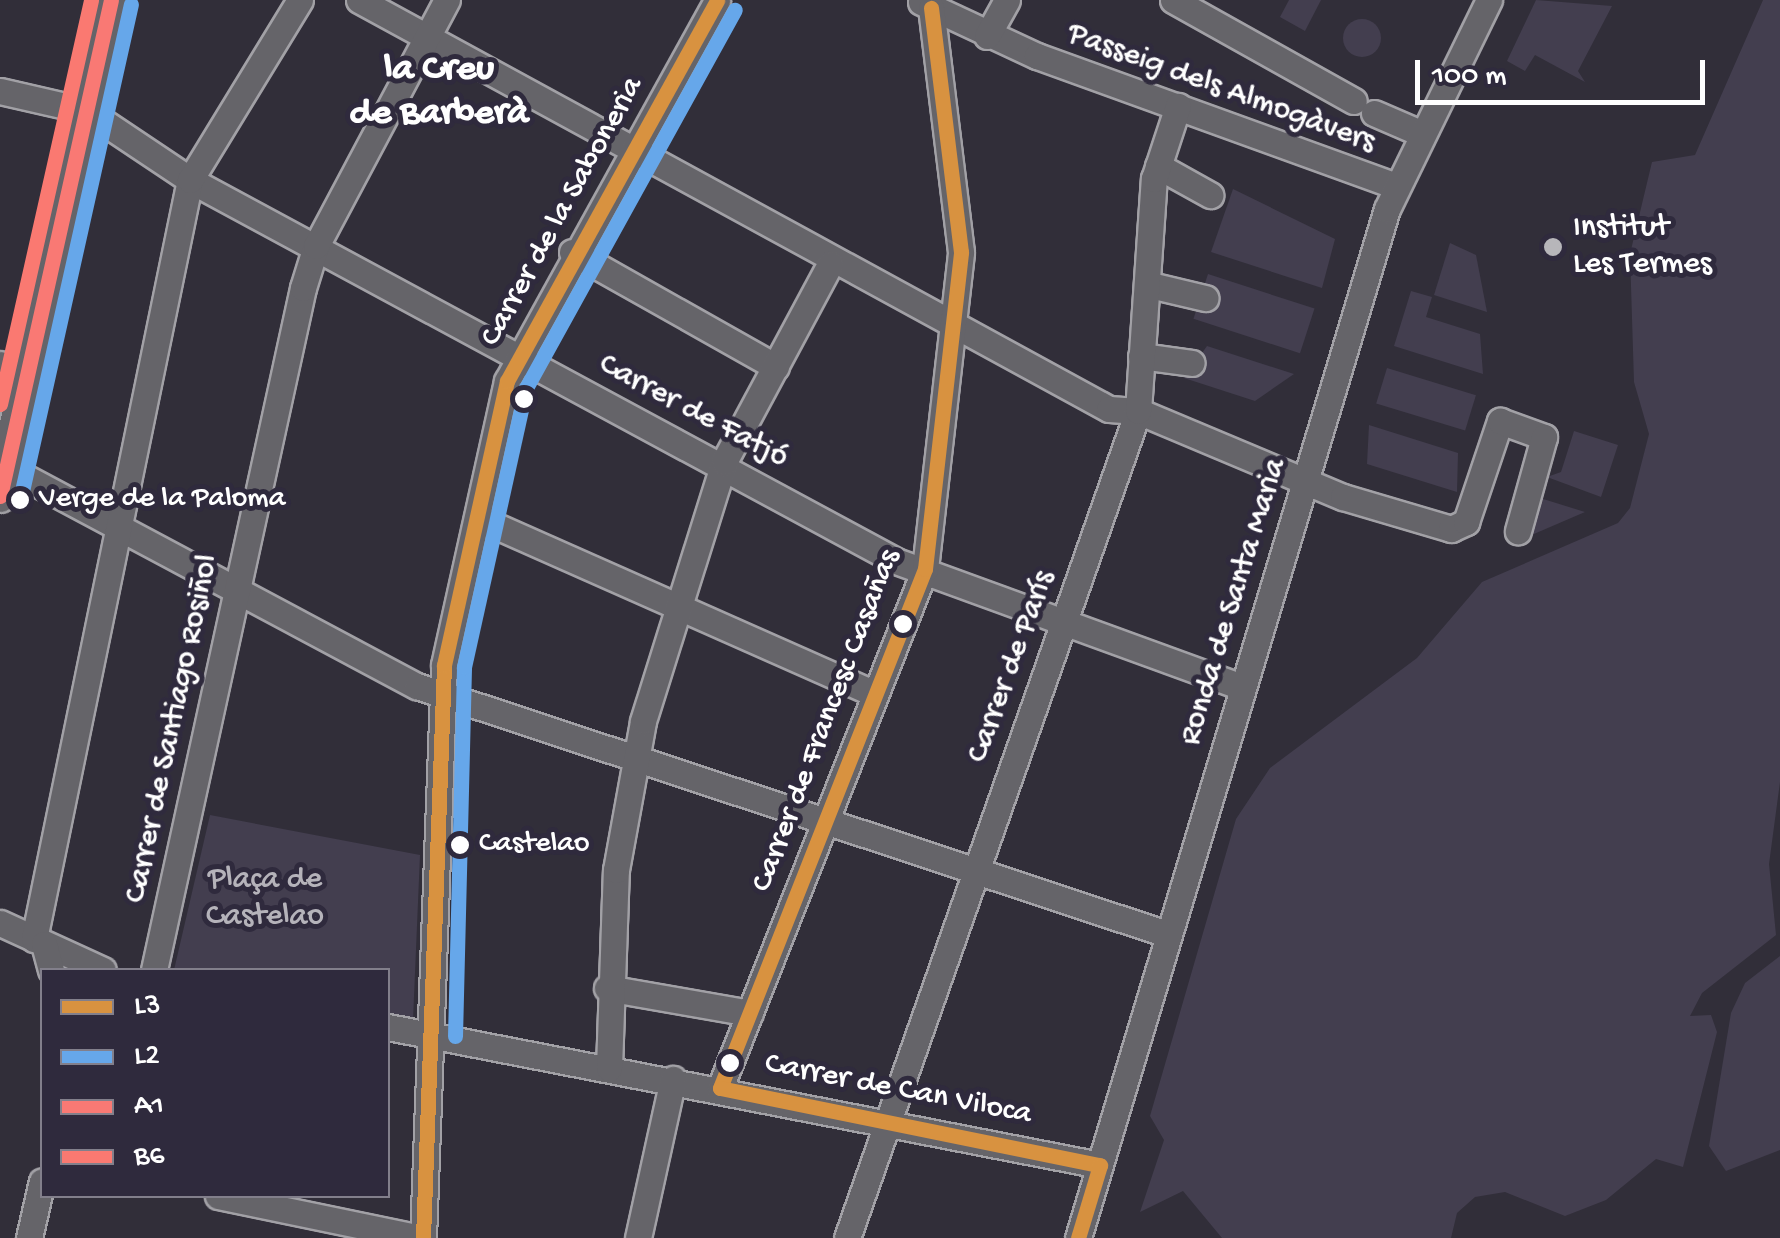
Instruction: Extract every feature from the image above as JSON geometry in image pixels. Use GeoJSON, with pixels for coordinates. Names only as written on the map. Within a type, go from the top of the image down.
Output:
{"type":"FeatureCollection","features":[{"type":"Feature","properties":{"kind":"main road"},"geometry":{"type":"LineString","coordinates":[[3,482],[14,368],[86,111],[111,0]]}},
{"type":"Feature","properties":{"kind":"street"},"geometry":{"type":"LineString","coordinates":[[50,968],[39,942],[124,530],[190,180],[300,0]]}},
{"type":"Feature","properties":{"kind":"street"},"geometry":{"type":"LineString","coordinates":[[360,0],[830,264],[1108,409],[1138,411],[1305,479],[1451,528],[1466,522],[1500,421],[1544,437],[1518,530]]}},
{"type":"Feature","properties":{"kind":"street","name":"Carrer de Santiago Rosiñol"},"geometry":{"type":"LineString","coordinates":[[154,968],[235,593],[316,246],[447,0]]}},
{"type":"Feature","properties":{"kind":"street","name":"Carrer de la Saboneria"},"geometry":{"type":"LineString","coordinates":[[422,1238],[435,1036],[444,694],[478,518],[517,358],[572,252],[716,0]]}},
{"type":"Feature","properties":{"kind":"street"},"geometry":{"type":"LineString","coordinates":[[987,36],[1007,0]]}},
{"type":"Feature","properties":{"kind":"street"},"geometry":{"type":"LineString","coordinates":[[1174,0],[1364,107],[1418,132]]}},
{"type":"Feature","properties":{"kind":"street","name":"Ronda de Santa Maria"},"geometry":{"type":"LineString","coordinates":[[1078,1238],[1396,186],[1418,132],[1489,0]]}},
{"type":"Feature","properties":{"kind":"street","name":"Passeig dels Almogàvers"},"geometry":{"type":"LineString","coordinates":[[924,4],[987,36],[1396,186]]}},
{"type":"Feature","properties":{"kind":"street","name":"Carrer de Francesc Casañas"},"geometry":{"type":"LineString","coordinates":[[720,1088],[924,569],[961,252],[924,4]]}},
{"type":"Feature","properties":{"kind":"street"},"geometry":{"type":"LineString","coordinates":[[0,92],[86,111]]}},
{"type":"Feature","properties":{"kind":"street","name":"Carrer de París"},"geometry":{"type":"LineString","coordinates":[[847,1238],[971,872],[1138,411],[1158,166],[1178,106]]}},
{"type":"Feature","properties":{"kind":"street","name":"Carrer de Fatjó"},"geometry":{"type":"LineString","coordinates":[[86,111],[190,180],[517,358],[724,462],[896,562],[1242,687]]}},
{"type":"Feature","properties":{"kind":"street"},"geometry":{"type":"LineString","coordinates":[[1158,166],[1210,195]]}},
{"type":"Feature","properties":{"kind":"street"},"geometry":{"type":"LineString","coordinates":[[572,252],[776,367]]}},
{"type":"Feature","properties":{"kind":"street"},"geometry":{"type":"LineString","coordinates":[[609,1068],[607,988],[616,870],[640,756],[679,606],[724,462],[830,264]]}},
{"type":"Feature","properties":{"kind":"street"},"geometry":{"type":"LineString","coordinates":[[1150,285],[1204,298]]}},
{"type":"Feature","properties":{"kind":"street"},"geometry":{"type":"LineString","coordinates":[[1141,356],[1192,364]]}},
{"type":"Feature","properties":{"kind":"street"},"geometry":{"type":"LineString","coordinates":[[3,482],[124,530],[235,593],[444,694],[1167,934]]}},
{"type":"Feature","properties":{"kind":"street"},"geometry":{"type":"LineString","coordinates":[[478,518],[875,694]]}},
{"type":"Feature","properties":{"kind":"street"},"geometry":{"type":"LineString","coordinates":[[0,923],[97,968]]}},
{"type":"Feature","properties":{"kind":"street"},"geometry":{"type":"LineString","coordinates":[[607,988],[750,1012]]}},
{"type":"Feature","properties":{"kind":"street","name":"Carrer de Can Viloca"},"geometry":{"type":"LineString","coordinates":[[390,1027],[887,1119],[1100,1165]]}},
{"type":"Feature","properties":{"kind":"street"},"geometry":{"type":"LineString","coordinates":[[638,1238],[673,1080]]}},
{"type":"Feature","properties":{"kind":"street"},"geometry":{"type":"LineString","coordinates":[[29,1238],[40,1190]]}},
{"type":"Feature","properties":{"kind":"street"},"geometry":{"type":"LineString","coordinates":[[228,1198],[422,1238]]}},
{"type":"Feature","properties":{"kind":"green space"},"geometry":{"type":"Polygon","coordinates":[[[1289,0],[1321,0],[1305,31],[1280,17],[1289,0]]]}},
{"type":"Feature","properties":{"kind":"green space"},"geometry":{"type":"Polygon","coordinates":[[[1536,0],[1612,6],[1578,71],[1585,82],[1535,55],[1525,71],[1507,61],[1536,0]]]}},
{"type":"Feature","properties":{"kind":"green space"},"geometry":{"type":"Polygon","coordinates":[[[1763,0],[1780,0],[1780,782],[1769,864],[1776,935],[1702,993],[1690,1016],[1711,1015],[1717,1032],[1683,1167],[1656,1159],[1606,1200],[1565,1216],[1505,1192],[1475,1197],[1457,1213],[1451,1238],[1222,1238],[1183,1191],[1140,1212],[1164,1140],[1150,1116],[1236,819],[1270,768],[1417,658],[1482,582],[1618,523],[1630,508],[1649,434],[1634,382],[1630,254],[1652,162],[1695,155],[1763,0]]]}},
{"type":"Feature","properties":{"kind":"green space"},"geometry":{"type":"Polygon","coordinates":[[[1362,19],[1376,24],[1381,38],[1376,52],[1362,57],[1348,52],[1343,38],[1348,24],[1362,19]]]}},
{"type":"Feature","properties":{"kind":"green space"},"geometry":{"type":"Polygon","coordinates":[[[1233,189],[1335,239],[1322,288],[1211,252],[1233,189]]]}},
{"type":"Feature","properties":{"kind":"green space"},"geometry":{"type":"Polygon","coordinates":[[[1450,243],[1476,255],[1487,312],[1434,295],[1450,243]]]}},
{"type":"Feature","properties":{"kind":"green space"},"geometry":{"type":"Polygon","coordinates":[[[1208,274],[1315,309],[1300,353],[1193,319],[1208,274]]]}},
{"type":"Feature","properties":{"kind":"green space"},"geometry":{"type":"Polygon","coordinates":[[[1411,291],[1432,297],[1426,317],[1480,334],[1483,374],[1394,346],[1411,291]]]}},
{"type":"Feature","properties":{"kind":"green space"},"geometry":{"type":"Polygon","coordinates":[[[1207,346],[1294,374],[1255,401],[1184,378],[1207,346]]]}},
{"type":"Feature","properties":{"kind":"green space"},"geometry":{"type":"Polygon","coordinates":[[[1387,368],[1476,395],[1465,431],[1376,403],[1387,368]]]}},
{"type":"Feature","properties":{"kind":"green space"},"geometry":{"type":"Polygon","coordinates":[[[1369,425],[1458,453],[1457,492],[1367,464],[1369,425]]]}},
{"type":"Feature","properties":{"kind":"green space"},"geometry":{"type":"Polygon","coordinates":[[[1574,431],[1618,445],[1601,497],[1547,477],[1561,472],[1574,431]]]}},
{"type":"Feature","properties":{"kind":"green space"},"geometry":{"type":"Polygon","coordinates":[[[1540,498],[1585,512],[1522,539],[1540,498]]]}},
{"type":"Feature","properties":{"kind":"green space","name":"Plaça de Castelao"},"geometry":{"type":"Polygon","coordinates":[[[210,815],[420,855],[413,1020],[390,1015],[390,968],[174,968],[210,815]]]}},
{"type":"Feature","properties":{"kind":"green space"},"geometry":{"type":"Polygon","coordinates":[[[1780,956],[1780,1150],[1726,1171],[1709,1146],[1731,1013],[1745,983],[1780,956]]]}},
{"type":"Feature","properties":{"kind":"transit line","name":"B6"},"geometry":{"type":"LineString","coordinates":[[0,404],[91,0]]}},
{"type":"Feature","properties":{"kind":"transit line","name":"A1"},"geometry":{"type":"LineString","coordinates":[[0,496],[111,0]]}},
{"type":"Feature","properties":{"kind":"transit line","name":"L3"},"geometry":{"type":"LineString","coordinates":[[423,1238],[444,665],[507,381],[717,0]]}},
{"type":"Feature","properties":{"kind":"transit line","name":"L2"},"geometry":{"type":"LineString","coordinates":[[20,500],[131,4]]}},
{"type":"Feature","properties":{"kind":"transit line","name":"L3"},"geometry":{"type":"LineString","coordinates":[[720,1088],[925,569],[961,252],[931,8]]}},
{"type":"Feature","properties":{"kind":"transit line","name":"L2"},"geometry":{"type":"LineString","coordinates":[[455,1036],[464,667],[526,388],[735,10]]}},
{"type":"Feature","properties":{"kind":"transit line","name":"L3"},"geometry":{"type":"LineString","coordinates":[[720,1088],[1100,1165]]}},
{"type":"Feature","properties":{"kind":"transit line","name":"L3"},"geometry":{"type":"LineString","coordinates":[[1078,1238],[1100,1165]]}},
{"type":"Feature","properties":{"kind":"place","name":"Institut Les Termes"},"geometry":{"type":"Point","coordinates":[1553,247]}},
{"type":"Feature","properties":{"kind":"place","name":"Verge de la Paloma"},"geometry":{"type":"Point","coordinates":[20,500]}},
{"type":"Feature","properties":{"kind":"place","name":"Castelao"},"geometry":{"type":"Point","coordinates":[460,845]}},
{"type":"Feature","properties":{"kind":"district","name":"la Creu de Barberà"},"geometry":{"type":"Point","coordinates":[439,92]}}]}
